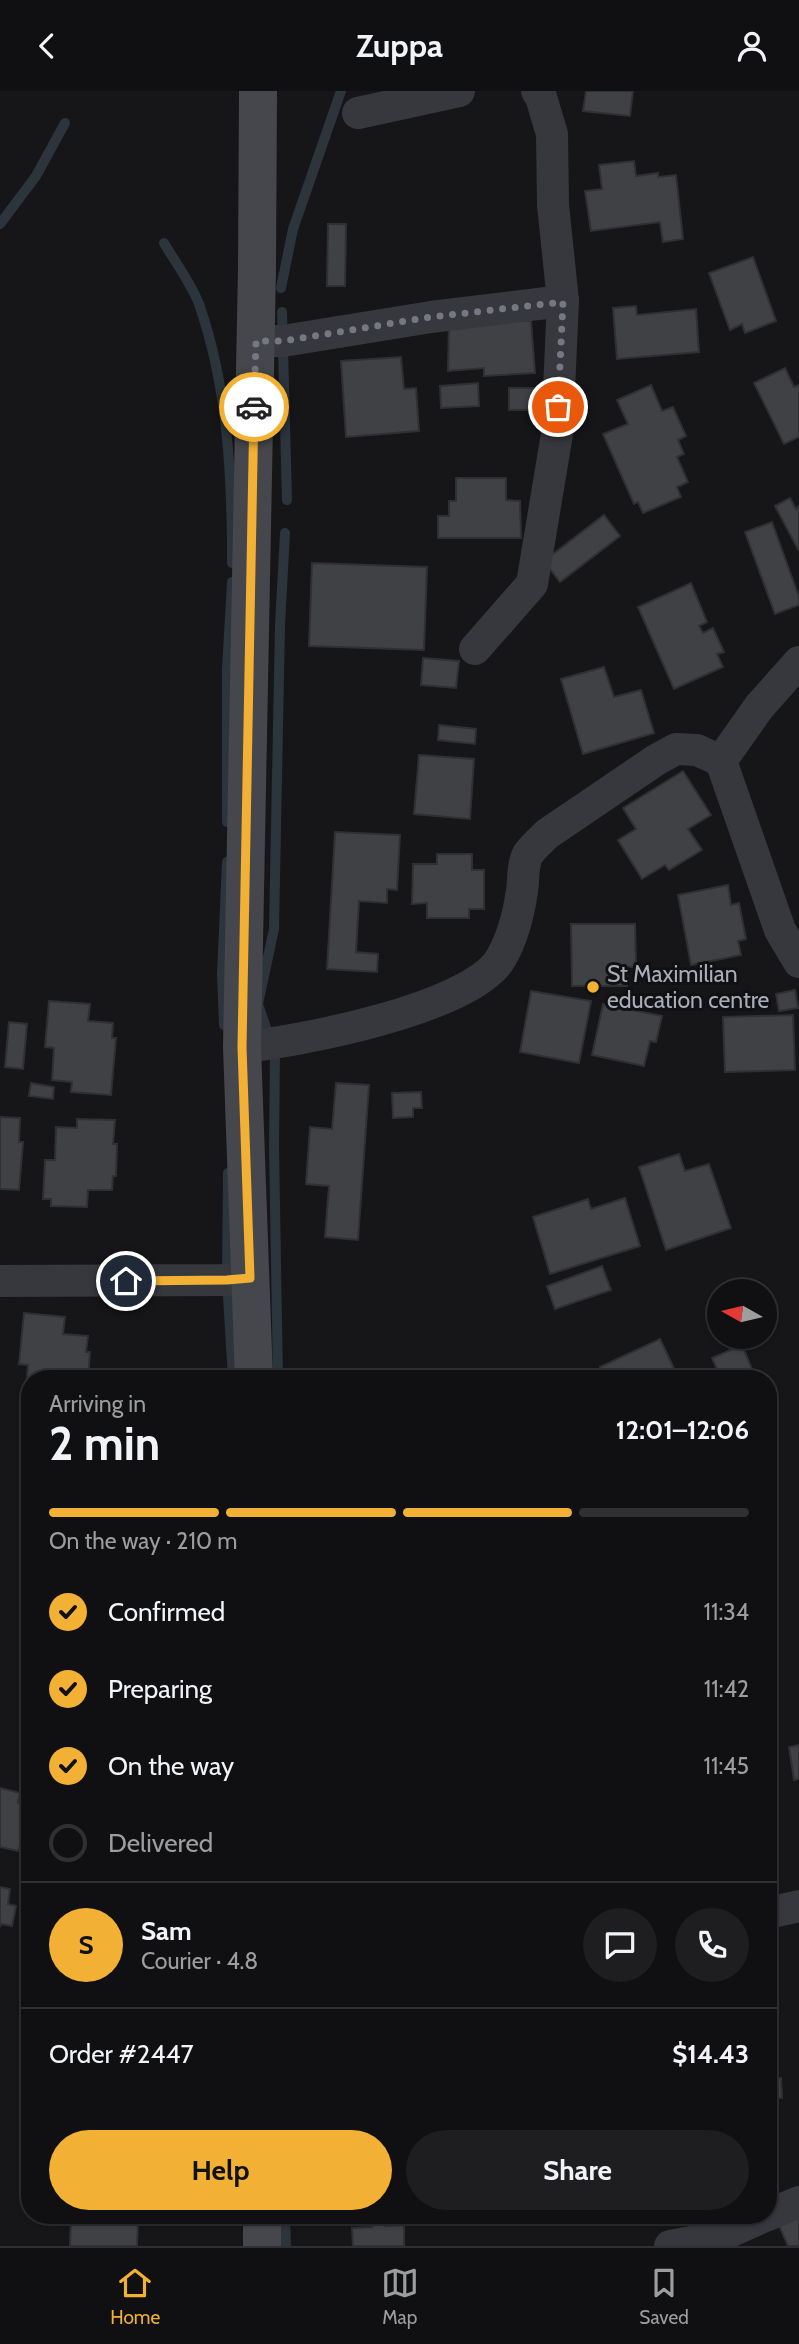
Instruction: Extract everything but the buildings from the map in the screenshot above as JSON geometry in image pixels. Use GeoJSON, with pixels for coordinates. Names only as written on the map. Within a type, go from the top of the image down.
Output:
{"type":"FeatureCollection","features":[{"type":"Feature","properties":{"kind":"main road"},"geometry":{"type":"LineString","coordinates":[[254,1370],[242,1047],[256,341],[258,91]]}},
{"type":"Feature","properties":{"kind":"main road"},"geometry":{"type":"LineString","coordinates":[[262,2224],[262,2246]]}},
{"type":"Feature","properties":{"kind":"street"},"geometry":{"type":"LineString","coordinates":[[358,113],[458,91]]}},
{"type":"Feature","properties":{"kind":"street"},"geometry":{"type":"LineString","coordinates":[[475,649],[530,589],[557,434],[563,302],[553,205],[552,134],[537,91]]}},
{"type":"Feature","properties":{"kind":"street"},"geometry":{"type":"LineString","coordinates":[[256,341],[283,341],[431,317],[563,302]]}},
{"type":"Feature","properties":{"kind":"street"},"geometry":{"type":"LineString","coordinates":[[721,761],[759,707],[799,662]]}},
{"type":"Feature","properties":{"kind":"street"},"geometry":{"type":"LineString","coordinates":[[242,1047],[284,1042],[401,1014],[479,980],[501,957],[522,893],[525,862],[533,848],[547,834],[676,749],[697,750],[721,761],[780,930],[799,962]]}},
{"type":"Feature","properties":{"kind":"street"},"geometry":{"type":"LineString","coordinates":[[0,1281],[250,1278]]}},
{"type":"Feature","properties":{"kind":"street"},"geometry":{"type":"LineString","coordinates":[[777,1911],[799,1906]]}},
{"type":"Feature","properties":{"kind":"street"},"geometry":{"type":"LineString","coordinates":[[777,2211],[799,2202]]}},
{"type":"Feature","properties":{"kind":"street"},"geometry":{"type":"LineString","coordinates":[[670,2246],[743,2224]]}},
{"type":"Feature","properties":{"kind":"waterway"},"geometry":{"type":"LineString","coordinates":[[281,288],[293,229],[341,91]]}},
{"type":"Feature","properties":{"kind":"waterway"},"geometry":{"type":"LineString","coordinates":[[0,224],[36,176],[65,123]]}},
{"type":"Feature","properties":{"kind":"waterway"},"geometry":{"type":"LineString","coordinates":[[164,243],[199,304],[216,367],[229,465],[232,563]]}},
{"type":"Feature","properties":{"kind":"waterway"},"geometry":{"type":"LineString","coordinates":[[282,312],[287,500]]}},
{"type":"Feature","properties":{"kind":"waterway"},"geometry":{"type":"LineString","coordinates":[[278,1370],[275,1054],[258,1004],[274,929],[280,625],[285,533]]}},
{"type":"Feature","properties":{"kind":"waterway"},"geometry":{"type":"LineString","coordinates":[[227,822],[227,669],[232,582]]}},
{"type":"Feature","properties":{"kind":"waterway"},"geometry":{"type":"LineString","coordinates":[[224,1025],[222,974],[227,862]]}},
{"type":"Feature","properties":{"kind":"waterway"},"geometry":{"type":"LineString","coordinates":[[228,1173],[227,1280],[232,1370]]}},
{"type":"Feature","properties":{"kind":"waterway"},"geometry":{"type":"LineString","coordinates":[[285,2224],[286,2246]]}},
{"type":"Feature","properties":{"kind":"way so far"},"geometry":{"type":"LineString","coordinates":[[254,407],[256,341],[283,341],[431,317],[563,302],[558,407]]}},
{"type":"Feature","properties":{"kind":"place","name":"St Maximilian education centre"},"geometry":{"type":"Point","coordinates":[593,987]}},
{"type":"Feature","properties":{"kind":"route"},"geometry":{"type":"LineString","coordinates":[[126,1281],[250,1278],[242,1047],[254,407]]}}]}
